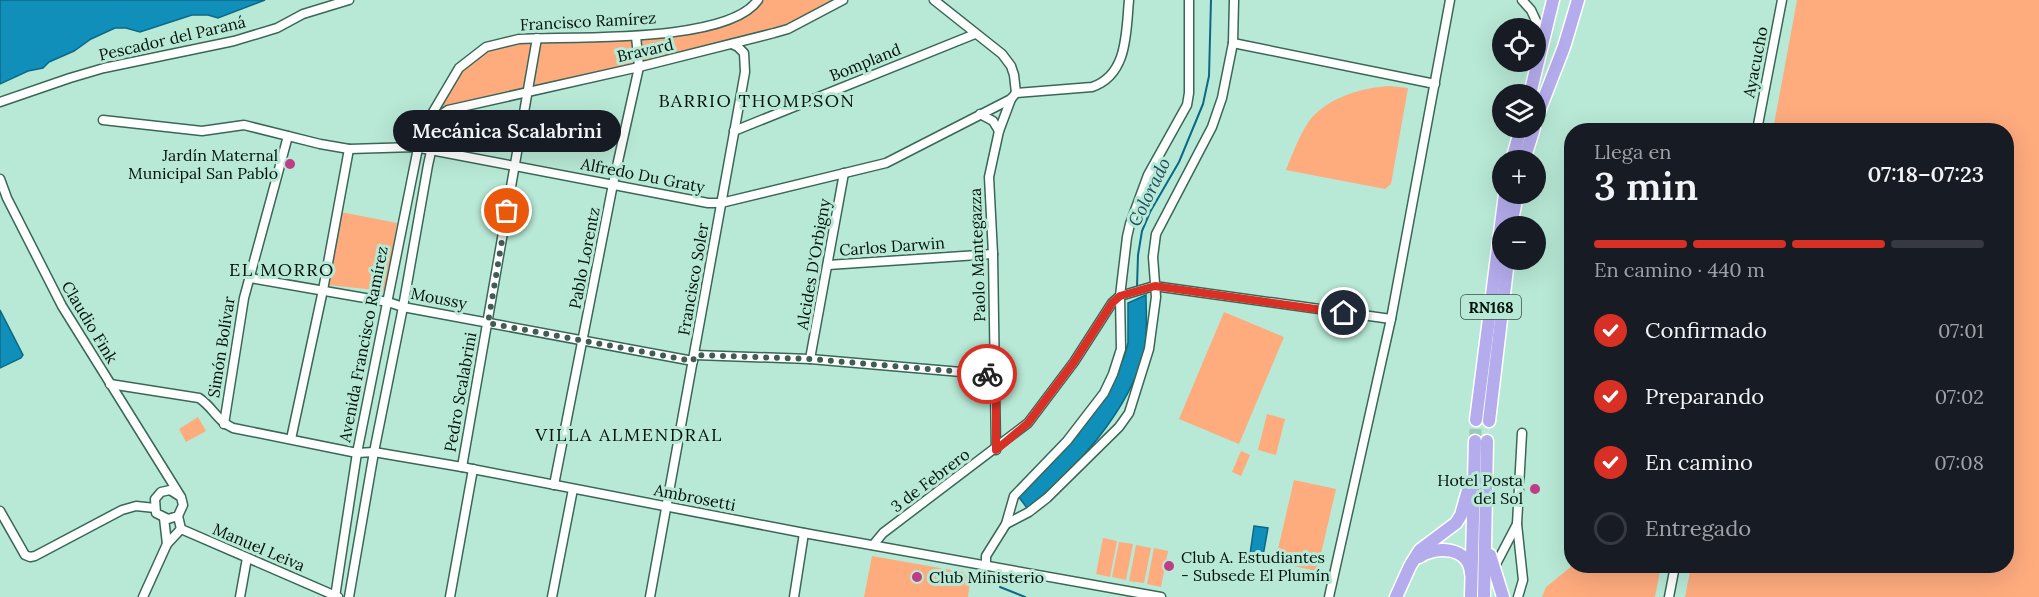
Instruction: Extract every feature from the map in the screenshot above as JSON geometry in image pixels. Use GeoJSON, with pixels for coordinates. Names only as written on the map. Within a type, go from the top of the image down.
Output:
{"type":"FeatureCollection","features":[{"type":"Feature","properties":{"kind":"highway"},"geometry":{"type":"LineString","coordinates":[[1546,30],[1553,0]]}},
{"type":"Feature","properties":{"kind":"highway"},"geometry":{"type":"LineString","coordinates":[[1546,93],[1564,47],[1578,0]]}},
{"type":"Feature","properties":{"kind":"highway","name":"RN168"},"geometry":{"type":"LineString","coordinates":[[1498,270],[1483,420],[1506,270]]}},
{"type":"Feature","properties":{"kind":"highway"},"geometry":{"type":"LineString","coordinates":[[1396,597],[1420,550],[1456,523],[1481,441],[1486,544],[1484,591]]}},
{"type":"Feature","properties":{"kind":"highway"},"geometry":{"type":"LineString","coordinates":[[1471,592],[1474,470]]}},
{"type":"Feature","properties":{"kind":"highway"},"geometry":{"type":"LineString","coordinates":[[1486,544],[1503,597]]}},
{"type":"Feature","properties":{"kind":"highway"},"geometry":{"type":"LineString","coordinates":[[1410,566],[1427,552],[1436,549],[1455,552],[1471,567],[1471,592]]}},
{"type":"Feature","properties":{"kind":"street","name":"Pescador del Paraná"},"geometry":{"type":"LineString","coordinates":[[0,102],[104,68],[234,41],[277,28],[303,14],[349,0]]}},
{"type":"Feature","properties":{"kind":"street","name":"Francisco Ramírez"},"geometry":{"type":"LineString","coordinates":[[439,101],[459,68],[480,52],[502,42],[537,38],[670,33],[706,26],[742,13],[755,5],[758,0]]}},
{"type":"Feature","properties":{"kind":"street","name":"Bravard"},"geometry":{"type":"LineString","coordinates":[[447,110],[639,67],[788,29],[843,0]]}},
{"type":"Feature","properties":{"kind":"street"},"geometry":{"type":"LineString","coordinates":[[934,0],[1002,54],[1011,66],[1014,96],[1102,84],[1110,77],[1124,50],[1129,0]]}},
{"type":"Feature","properties":{"kind":"street"},"geometry":{"type":"LineString","coordinates":[[987,566],[986,556],[1006,524],[1014,496],[1067,441],[1104,393],[1119,360],[1125,248],[1130,224],[1148,175],[1187,105],[1189,0]]}},
{"type":"Feature","properties":{"kind":"street"},"geometry":{"type":"LineString","coordinates":[[1006,524],[1029,512],[1047,498],[1125,420],[1148,355],[1156,297],[1151,286],[1156,234],[1212,127],[1228,76],[1233,43],[1234,0]]}},
{"type":"Feature","properties":{"kind":"street"},"geometry":{"type":"LineString","coordinates":[[1329,597],[1391,319],[1450,0]]}},
{"type":"Feature","properties":{"kind":"street"},"geometry":{"type":"LineString","coordinates":[[1522,0],[1535,18]]}},
{"type":"Feature","properties":{"kind":"street","name":"Ayacucho"},"geometry":{"type":"LineString","coordinates":[[1759,123],[1782,0]]}},
{"type":"Feature","properties":{"kind":"street","name":"Bompland"},"geometry":{"type":"LineString","coordinates":[[734,131],[975,34]]}},
{"type":"Feature","properties":{"kind":"street","name":"Pablo Lorentz"},"geometry":{"type":"LineString","coordinates":[[554,485],[613,184],[639,67],[636,36]]}},
{"type":"Feature","properties":{"kind":"street","name":"Pedro Scalabrini"},"geometry":{"type":"LineString","coordinates":[[462,467],[537,38]]}},
{"type":"Feature","properties":{"kind":"street"},"geometry":{"type":"LineString","coordinates":[[1233,43],[1435,84]]}},
{"type":"Feature","properties":{"kind":"street","name":"Francisco Soler"},"geometry":{"type":"LineString","coordinates":[[650,597],[745,72],[746,59],[742,50],[731,44]]}},
{"type":"Feature","properties":{"kind":"street","name":"Alfredo Du Graty"},"geometry":{"type":"LineString","coordinates":[[103,120],[202,131],[244,125],[350,148],[418,148],[708,203],[721,203],[886,163],[1014,96]]}},
{"type":"Feature","properties":{"kind":"street","name":"Paolo Mantegazza"},"geometry":{"type":"LineString","coordinates":[[996,450],[993,254],[989,177],[999,131],[1014,96]]}},
{"type":"Feature","properties":{"kind":"street","name":"Avenida Francisco Ramírez"},"geometry":{"type":"LineString","coordinates":[[336,596],[357,453],[418,148],[439,101]]}},
{"type":"Feature","properties":{"kind":"street","name":"Avenida Francisco Ramírez"},"geometry":{"type":"LineString","coordinates":[[349,597],[431,150],[439,116],[447,110]]}},
{"type":"Feature","properties":{"kind":"street"},"geometry":{"type":"LineString","coordinates":[[980,114],[993,120],[999,131]]}},
{"type":"Feature","properties":{"kind":"street","name":"Simón Bolívar"},"geometry":{"type":"LineString","coordinates":[[224,424],[244,298],[288,136]]}},
{"type":"Feature","properties":{"kind":"street"},"geometry":{"type":"LineString","coordinates":[[291,439],[350,148]]}},
{"type":"Feature","properties":{"kind":"street","name":"Alcides D'Orbigny"},"geometry":{"type":"LineString","coordinates":[[810,359],[844,173]]}},
{"type":"Feature","properties":{"kind":"street","name":"Claudio Fink"},"geometry":{"type":"LineString","coordinates":[[0,179],[7,198],[36,251],[42,270],[62,306],[181,497]]}},
{"type":"Feature","properties":{"kind":"street","name":"Carlos Darwin"},"geometry":{"type":"LineString","coordinates":[[828,265],[993,254]]}},
{"type":"Feature","properties":{"kind":"street","name":"Moussy"},"geometry":{"type":"LineString","coordinates":[[250,278],[388,302],[488,323],[694,358],[810,359],[996,375]]}},
{"type":"Feature","properties":{"kind":"street"},"geometry":{"type":"LineString","coordinates":[[1124,295],[1151,286],[1391,319]]}},
{"type":"Feature","properties":{"kind":"street","name":"3 de Febrero"},"geometry":{"type":"LineString","coordinates":[[873,545],[883,533],[996,450],[1028,423],[1074,362],[1112,303],[1124,295]]}},
{"type":"Feature","properties":{"kind":"street"},"geometry":{"type":"LineString","coordinates":[[110,384],[199,398],[224,424]]}},
{"type":"Feature","properties":{"kind":"street","name":"Ambrosetti"},"geometry":{"type":"LineString","coordinates":[[224,424],[233,428],[357,453],[374,452],[462,467],[804,533],[1161,597]]}},
{"type":"Feature","properties":{"kind":"street"},"geometry":{"type":"LineString","coordinates":[[1518,597],[1523,580],[1517,524],[1522,433]]}},
{"type":"Feature","properties":{"kind":"street","name":"Pedro Scalabrini"},"geometry":{"type":"LineString","coordinates":[[450,597],[473,469]]}},
{"type":"Feature","properties":{"kind":"street"},"geometry":{"type":"LineString","coordinates":[[166,474],[161,492],[155,499],[154,508],[156,513],[164,518],[171,519],[178,516]]}},
{"type":"Feature","properties":{"kind":"street"},"geometry":{"type":"LineString","coordinates":[[552,597],[573,489]]}},
{"type":"Feature","properties":{"kind":"street"},"geometry":{"type":"LineString","coordinates":[[142,597],[167,544],[181,529],[178,516],[183,505],[181,497],[170,490],[161,492]]}},
{"type":"Feature","properties":{"kind":"street"},"geometry":{"type":"LineString","coordinates":[[0,511],[25,555],[30,557],[122,510],[136,506],[154,508]]}},
{"type":"Feature","properties":{"kind":"street"},"geometry":{"type":"LineString","coordinates":[[164,518],[167,544]]}},
{"type":"Feature","properties":{"kind":"street"},"geometry":{"type":"LineString","coordinates":[[1484,591],[1517,524]]}},
{"type":"Feature","properties":{"kind":"street","name":"Manuel Leiva"},"geometry":{"type":"LineString","coordinates":[[181,529],[336,596]]}},
{"type":"Feature","properties":{"kind":"street"},"geometry":{"type":"LineString","coordinates":[[794,597],[804,533]]}},
{"type":"Feature","properties":{"kind":"street"},"geometry":{"type":"LineString","coordinates":[[240,597],[247,558]]}},
{"type":"Feature","properties":{"kind":"street"},"geometry":{"type":"LineString","coordinates":[[1669,597],[1674,573]]}},
{"type":"Feature","properties":{"kind":"shaded area"},"geometry":{"type":"Polygon","coordinates":[[[758,0],[843,0],[788,29],[448,110],[441,108],[439,101],[459,68],[502,42],[636,36],[722,21],[758,0]]]}},
{"type":"Feature","properties":{"kind":"shaded area"},"geometry":{"type":"Polygon","coordinates":[[[1797,0],[2039,0],[2039,597],[1685,597],[1690,573],[2014,573],[2014,123],[1774,123],[1797,0]]]}},
{"type":"Feature","properties":{"kind":"shaded area"},"geometry":{"type":"Polygon","coordinates":[[[1389,86],[1408,88],[1391,184],[1385,189],[1286,170],[1303,131],[1322,109],[1331,102],[1354,92],[1389,86]]]}},
{"type":"Feature","properties":{"kind":"shaded area"},"geometry":{"type":"Polygon","coordinates":[[[341,212],[397,223],[385,291],[328,285],[341,212]]]}},
{"type":"Feature","properties":{"kind":"shaded area"},"geometry":{"type":"Polygon","coordinates":[[[1224,312],[1284,337],[1239,444],[1179,419],[1224,312]]]}},
{"type":"Feature","properties":{"kind":"shaded area"},"geometry":{"type":"Polygon","coordinates":[[[1267,414],[1285,419],[1276,455],[1258,450],[1267,414]]]}},
{"type":"Feature","properties":{"kind":"shaded area"},"geometry":{"type":"Polygon","coordinates":[[[198,417],[206,431],[186,442],[179,429],[198,417]]]}},
{"type":"Feature","properties":{"kind":"shaded area"},"geometry":{"type":"Polygon","coordinates":[[[1241,451],[1250,455],[1241,476],[1232,472],[1241,451]]]}},
{"type":"Feature","properties":{"kind":"shaded area"},"geometry":{"type":"Polygon","coordinates":[[[1294,480],[1336,489],[1317,571],[1275,562],[1294,480]]]}},
{"type":"Feature","properties":{"kind":"shaded area"},"geometry":{"type":"Polygon","coordinates":[[[1103,538],[1117,541],[1110,577],[1096,574],[1103,538]]]}},
{"type":"Feature","properties":{"kind":"shaded area"},"geometry":{"type":"Polygon","coordinates":[[[1119,542],[1133,544],[1126,580],[1112,577],[1119,542]]]}},
{"type":"Feature","properties":{"kind":"shaded area"},"geometry":{"type":"Polygon","coordinates":[[[1136,545],[1151,548],[1144,583],[1129,581],[1136,545]]]}},
{"type":"Feature","properties":{"kind":"shaded area"},"geometry":{"type":"Polygon","coordinates":[[[1154,548],[1168,551],[1161,587],[1147,584],[1154,548]]]}},
{"type":"Feature","properties":{"kind":"shaded area","name":"Club Ministerio"},"geometry":{"type":"Polygon","coordinates":[[[872,556],[963,572],[970,581],[968,597],[864,597],[872,556]]]}},
{"type":"Feature","properties":{"kind":"shaded area"},"geometry":{"type":"Polygon","coordinates":[[[1564,572],[1660,573],[1655,597],[1542,597],[1546,587],[1564,572]]]}},
{"type":"Feature","properties":{"kind":"water"},"geometry":{"type":"Polygon","coordinates":[[[0,0],[265,0],[218,18],[208,15],[192,15],[140,32],[115,28],[49,62],[43,68],[28,71],[0,84],[0,0]]]}},
{"type":"Feature","properties":{"kind":"water"},"geometry":{"type":"Polygon","coordinates":[[[1146,295],[1144,351],[1127,395],[1098,438],[1081,458],[1045,494],[1027,508],[1018,496],[1107,395],[1128,343],[1128,303],[1146,295]]]}},
{"type":"Feature","properties":{"kind":"water"},"geometry":{"type":"Polygon","coordinates":[[[0,310],[23,355],[0,368],[0,310]]]}},
{"type":"Feature","properties":{"kind":"water"},"geometry":{"type":"Polygon","coordinates":[[[1254,526],[1268,528],[1263,556],[1250,554],[1254,526]]]}},
{"type":"Feature","properties":{"kind":"waterway","name":"Colorado"},"geometry":{"type":"LineString","coordinates":[[1137,287],[1138,255],[1142,231],[1150,212],[1179,162],[1203,104],[1209,76],[1211,0]]}},
{"type":"Feature","properties":{"kind":"waterway","name":"Colorado"},"geometry":{"type":"LineString","coordinates":[[1000,587],[1025,597]]}},
{"type":"Feature","properties":{"kind":"tunnel"},"geometry":{"type":"LineString","coordinates":[[1475,441],[1476,420]]}},
{"type":"Feature","properties":{"kind":"way so far"},"geometry":{"type":"LineString","coordinates":[[507,211],[488,323],[693,361],[695,355],[810,359],[987,374]]}},
{"type":"Feature","properties":{"kind":"place","name":"Jardín Maternal Municipal San Pablo"},"geometry":{"type":"Point","coordinates":[290,164]}},
{"type":"Feature","properties":{"kind":"place","name":"Mecánica Scalabrini"},"geometry":{"type":"Point","coordinates":[507,211]}},
{"type":"Feature","properties":{"kind":"place","name":"Hotel Posta del Sol"},"geometry":{"type":"Point","coordinates":[1535,489]}},
{"type":"Feature","properties":{"kind":"place","name":"Club A. Estudiantes - Subsede El Plumín"},"geometry":{"type":"Point","coordinates":[1169,566]}},
{"type":"Feature","properties":{"kind":"place","name":"Club Ministerio"},"geometry":{"type":"Point","coordinates":[917,577]}},
{"type":"Feature","properties":{"kind":"district","name":"BARRIO THOMPSON"},"geometry":{"type":"Point","coordinates":[757,100]}},
{"type":"Feature","properties":{"kind":"district","name":"EL MORRO"},"geometry":{"type":"Point","coordinates":[282,269]}},
{"type":"Feature","properties":{"kind":"district","name":"VILLA ALMENDRAL"},"geometry":{"type":"Point","coordinates":[629,434]}},
{"type":"Feature","properties":{"kind":"route"},"geometry":{"type":"LineString","coordinates":[[987,374],[996,375],[996,450],[1028,423],[1074,362],[1112,303],[1120,296],[1155,286],[1344,313]]}}]}
